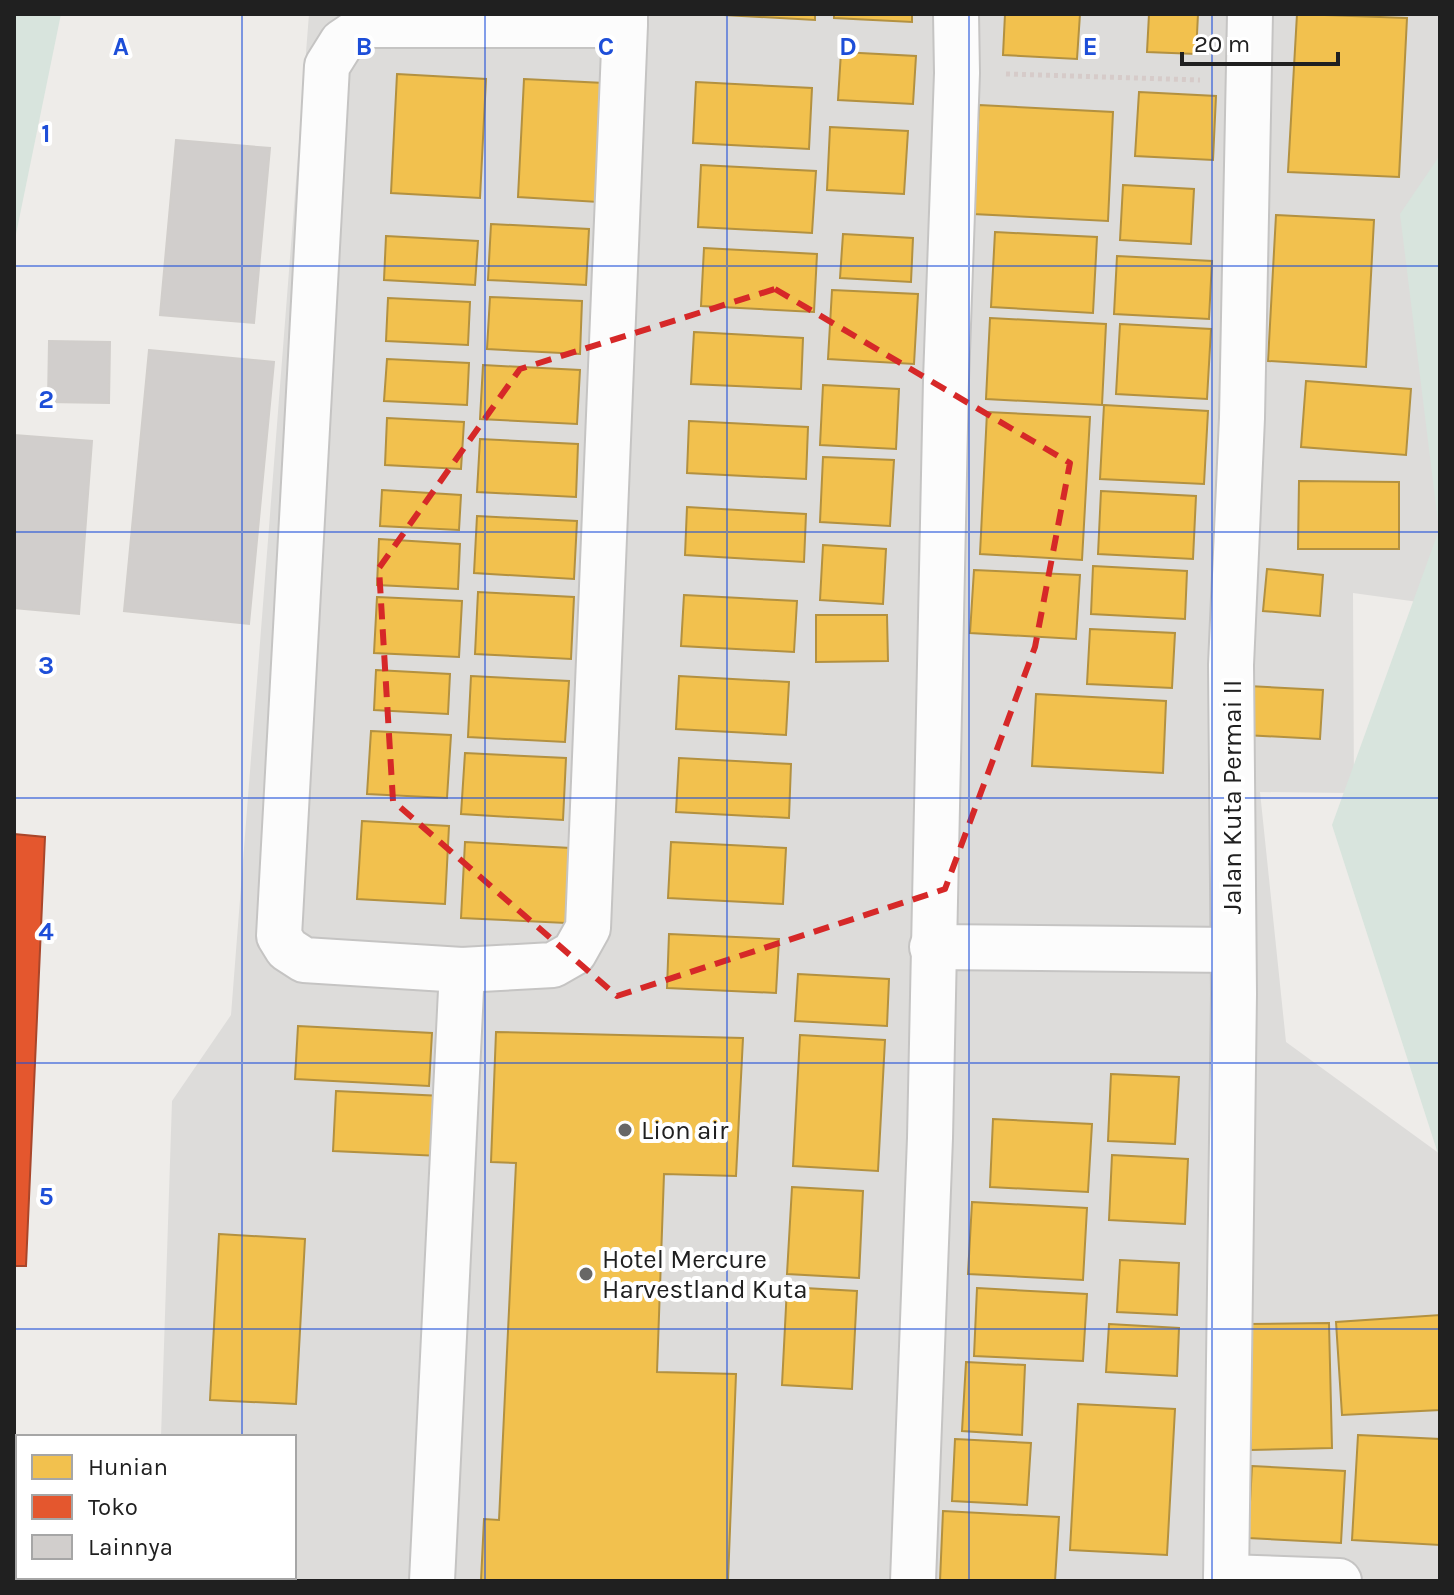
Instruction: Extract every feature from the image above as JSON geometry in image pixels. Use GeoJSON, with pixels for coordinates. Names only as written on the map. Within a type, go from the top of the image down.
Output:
{"type":"FeatureCollection","features":[{"type":"Feature","properties":{"kind":"street"},"geometry":{"type":"LineString","coordinates":[[913,1581],[930,1138],[932,947],[957,73],[956,14]]}},
{"type":"Feature","properties":{"kind":"street","name":"Jalan Kuta Permai II"},"geometry":{"type":"LineString","coordinates":[[1226,1579],[1234,994],[1231,665],[1242,418],[1250,14]]}},
{"type":"Feature","properties":{"kind":"street"},"geometry":{"type":"LineString","coordinates":[[625,20],[588,928],[574,953],[553,965],[462,970],[304,960],[287,949],[279,936],[327,66],[342,42],[367,25],[625,20]]}},
{"type":"Feature","properties":{"kind":"street"},"geometry":{"type":"LineString","coordinates":[[932,947],[1232,950]]}},
{"type":"Feature","properties":{"kind":"street"},"geometry":{"type":"LineString","coordinates":[[432,1581],[462,970]]}},
{"type":"Feature","properties":{"kind":"street"},"geometry":{"type":"LineString","coordinates":[[1226,1579],[1339,1581]]}},
{"type":"Feature","properties":{"kind":"path"},"geometry":{"type":"LineString","coordinates":[[957,73],[1249,82]]}},
{"type":"Feature","properties":{"kind":"highlighted area"},"geometry":{"type":"Polygon","coordinates":[[[775,289],[1070,463],[1035,647],[945,889],[617,996],[393,801],[379,568],[520,369],[775,289]]]}},
{"type":"Feature","properties":{"kind":"shaded area"},"geometry":{"type":"Polygon","coordinates":[[[14,14],[61,14],[14,244],[14,14]]]}},
{"type":"Feature","properties":{"kind":"shaded area"},"geometry":{"type":"Polygon","coordinates":[[[309,14],[1440,14],[1440,605],[1353,593],[1354,793],[1260,792],[1286,1042],[1440,1154],[1440,1581],[156,1581],[296,1579],[296,1435],[161,1435],[172,1101],[231,1015],[309,14]]]}},
{"type":"Feature","properties":{"kind":"shaded area"},"geometry":{"type":"Polygon","coordinates":[[[1440,155],[1440,1160],[1332,825],[1439,530],[1400,214],[1440,155]]]}},
{"type":"Feature","properties":{"kind":"building: Hunian"},"geometry":{"type":"Polygon","coordinates":[[[706,14],[815,14],[815,20],[706,14]]]}},
{"type":"Feature","properties":{"kind":"building: Hunian"},"geometry":{"type":"Polygon","coordinates":[[[834,14],[912,14],[912,22],[834,18],[834,14]]]}},
{"type":"Feature","properties":{"kind":"building: Hunian"},"geometry":{"type":"Polygon","coordinates":[[[1005,14],[1080,14],[1077,59],[1003,55],[1005,14]]]}},
{"type":"Feature","properties":{"kind":"building: Hunian"},"geometry":{"type":"Polygon","coordinates":[[[1149,14],[1198,14],[1196,54],[1147,52],[1149,14]]]}},
{"type":"Feature","properties":{"kind":"building: Hunian"},"geometry":{"type":"Polygon","coordinates":[[[1297,14],[1407,18],[1399,177],[1288,172],[1297,14]]]}},
{"type":"Feature","properties":{"kind":"building: Hunian"},"geometry":{"type":"Polygon","coordinates":[[[841,52],[916,56],[913,104],[838,100],[841,52]]]}},
{"type":"Feature","properties":{"kind":"building: Hunian"},"geometry":{"type":"Polygon","coordinates":[[[397,74],[486,79],[480,198],[391,193],[397,74]]]}},
{"type":"Feature","properties":{"kind":"building: Hunian"},"geometry":{"type":"Polygon","coordinates":[[[524,79],[604,83],[598,202],[518,197],[524,79]]]}},
{"type":"Feature","properties":{"kind":"building: Hunian"},"geometry":{"type":"Polygon","coordinates":[[[696,82],[812,88],[809,149],[693,143],[696,82]]]}},
{"type":"Feature","properties":{"kind":"building: Hunian"},"geometry":{"type":"Polygon","coordinates":[[[1139,92],[1216,96],[1213,160],[1135,156],[1139,92]]]}},
{"type":"Feature","properties":{"kind":"building: Hunian"},"geometry":{"type":"Polygon","coordinates":[[[979,105],[1113,112],[1108,221],[973,214],[979,105]]]}},
{"type":"Feature","properties":{"kind":"building: Hunian"},"geometry":{"type":"Polygon","coordinates":[[[830,127],[908,131],[904,194],[827,190],[830,127]]]}},
{"type":"Feature","properties":{"kind":"building: Hunian"},"geometry":{"type":"Polygon","coordinates":[[[701,165],[816,171],[812,233],[698,227],[701,165]]]}},
{"type":"Feature","properties":{"kind":"building: Hunian"},"geometry":{"type":"Polygon","coordinates":[[[1123,185],[1194,189],[1191,244],[1120,240],[1123,185]]]}},
{"type":"Feature","properties":{"kind":"building: Hunian"},"geometry":{"type":"Polygon","coordinates":[[[1276,215],[1374,220],[1366,367],[1268,361],[1276,215]]]}},
{"type":"Feature","properties":{"kind":"building: Hunian"},"geometry":{"type":"Polygon","coordinates":[[[491,224],[589,229],[586,285],[488,280],[491,224]]]}},
{"type":"Feature","properties":{"kind":"building: Hunian"},"geometry":{"type":"Polygon","coordinates":[[[995,232],[1097,237],[1093,313],[991,307],[995,232]]]}},
{"type":"Feature","properties":{"kind":"building: Hunian"},"geometry":{"type":"Polygon","coordinates":[[[843,234],[913,238],[911,282],[840,278],[843,234]]]}},
{"type":"Feature","properties":{"kind":"building: Hunian"},"geometry":{"type":"Polygon","coordinates":[[[386,236],[478,241],[475,285],[384,280],[386,236]]]}},
{"type":"Feature","properties":{"kind":"building: Hunian"},"geometry":{"type":"Polygon","coordinates":[[[704,248],[817,254],[814,312],[701,306],[704,248]]]}},
{"type":"Feature","properties":{"kind":"building: Hunian"},"geometry":{"type":"Polygon","coordinates":[[[1117,256],[1212,261],[1209,319],[1114,314],[1117,256]]]}},
{"type":"Feature","properties":{"kind":"building: Hunian"},"geometry":{"type":"Polygon","coordinates":[[[832,290],[918,294],[914,364],[828,359],[832,290]]]}},
{"type":"Feature","properties":{"kind":"building: Hunian"},"geometry":{"type":"Polygon","coordinates":[[[490,297],[582,301],[580,354],[487,349],[490,297]]]}},
{"type":"Feature","properties":{"kind":"building: Hunian"},"geometry":{"type":"Polygon","coordinates":[[[388,298],[470,302],[468,345],[386,341],[388,298]]]}},
{"type":"Feature","properties":{"kind":"building: Hunian"},"geometry":{"type":"Polygon","coordinates":[[[990,318],[1106,324],[1102,405],[986,399],[990,318]]]}},
{"type":"Feature","properties":{"kind":"building: Hunian"},"geometry":{"type":"Polygon","coordinates":[[[1120,324],[1211,329],[1207,399],[1116,394],[1120,324]]]}},
{"type":"Feature","properties":{"kind":"building: Hunian"},"geometry":{"type":"Polygon","coordinates":[[[694,332],[803,338],[801,389],[691,384],[694,332]]]}},
{"type":"Feature","properties":{"kind":"building: Hunian"},"geometry":{"type":"Polygon","coordinates":[[[387,359],[469,363],[467,405],[384,401],[387,359]]]}},
{"type":"Feature","properties":{"kind":"building: Hunian"},"geometry":{"type":"Polygon","coordinates":[[[483,365],[580,370],[577,424],[480,419],[483,365]]]}},
{"type":"Feature","properties":{"kind":"building: Hunian"},"geometry":{"type":"Polygon","coordinates":[[[1306,381],[1411,389],[1406,455],[1301,447],[1306,381]]]}},
{"type":"Feature","properties":{"kind":"building: Hunian"},"geometry":{"type":"Polygon","coordinates":[[[823,385],[899,389],[896,449],[820,445],[823,385]]]}},
{"type":"Feature","properties":{"kind":"building: Hunian"},"geometry":{"type":"Polygon","coordinates":[[[1104,405],[1208,411],[1204,484],[1100,479],[1104,405]]]}},
{"type":"Feature","properties":{"kind":"building: Hunian"},"geometry":{"type":"Polygon","coordinates":[[[987,412],[1090,417],[1082,560],[980,554],[987,412]]]}},
{"type":"Feature","properties":{"kind":"building: Hunian"},"geometry":{"type":"Polygon","coordinates":[[[387,418],[464,422],[461,469],[385,465],[387,418]]]}},
{"type":"Feature","properties":{"kind":"building: Hunian"},"geometry":{"type":"Polygon","coordinates":[[[689,421],[808,427],[806,479],[687,473],[689,421]]]}},
{"type":"Feature","properties":{"kind":"building: Hunian"},"geometry":{"type":"Polygon","coordinates":[[[480,439],[578,444],[576,497],[477,492],[480,439]]]}},
{"type":"Feature","properties":{"kind":"building: Hunian"},"geometry":{"type":"Polygon","coordinates":[[[823,457],[894,460],[890,526],[820,522],[823,457]]]}},
{"type":"Feature","properties":{"kind":"building: Hunian"},"geometry":{"type":"Polygon","coordinates":[[[1299,481],[1399,482],[1399,549],[1298,549],[1299,481]]]}},
{"type":"Feature","properties":{"kind":"building: Hunian"},"geometry":{"type":"Polygon","coordinates":[[[382,490],[461,495],[459,530],[380,526],[382,490]]]}},
{"type":"Feature","properties":{"kind":"building: Hunian"},"geometry":{"type":"Polygon","coordinates":[[[1101,491],[1196,496],[1193,559],[1098,554],[1101,491]]]}},
{"type":"Feature","properties":{"kind":"building: Hunian"},"geometry":{"type":"Polygon","coordinates":[[[687,507],[806,514],[804,562],[685,555],[687,507]]]}},
{"type":"Feature","properties":{"kind":"building: Hunian"},"geometry":{"type":"Polygon","coordinates":[[[477,516],[577,521],[574,579],[474,573],[477,516]]]}},
{"type":"Feature","properties":{"kind":"building: Hunian"},"geometry":{"type":"Polygon","coordinates":[[[379,539],[460,544],[458,589],[377,585],[379,539]]]}},
{"type":"Feature","properties":{"kind":"building: Hunian"},"geometry":{"type":"Polygon","coordinates":[[[823,545],[886,549],[883,604],[820,600],[823,545]]]}},
{"type":"Feature","properties":{"kind":"building: Hunian"},"geometry":{"type":"Polygon","coordinates":[[[1093,566],[1187,571],[1185,619],[1091,614],[1093,566]]]}},
{"type":"Feature","properties":{"kind":"building: Hunian"},"geometry":{"type":"Polygon","coordinates":[[[1267,569],[1323,575],[1320,616],[1263,611],[1267,569]]]}},
{"type":"Feature","properties":{"kind":"building: Hunian"},"geometry":{"type":"Polygon","coordinates":[[[974,570],[1080,575],[1076,639],[970,633],[974,570]]]}},
{"type":"Feature","properties":{"kind":"building: Hunian"},"geometry":{"type":"Polygon","coordinates":[[[478,592],[574,597],[571,659],[475,654],[478,592]]]}},
{"type":"Feature","properties":{"kind":"building: Hunian"},"geometry":{"type":"Polygon","coordinates":[[[684,595],[797,601],[794,652],[681,646],[684,595]]]}},
{"type":"Feature","properties":{"kind":"building: Hunian"},"geometry":{"type":"Polygon","coordinates":[[[377,597],[462,601],[459,657],[374,653],[377,597]]]}},
{"type":"Feature","properties":{"kind":"building: Hunian"},"geometry":{"type":"Polygon","coordinates":[[[816,615],[887,615],[888,661],[816,662],[816,615]]]}},
{"type":"Feature","properties":{"kind":"building: Hunian"},"geometry":{"type":"Polygon","coordinates":[[[1090,629],[1175,633],[1172,688],[1087,684],[1090,629]]]}},
{"type":"Feature","properties":{"kind":"building: Hunian"},"geometry":{"type":"Polygon","coordinates":[[[376,670],[450,674],[448,714],[374,710],[376,670]]]}},
{"type":"Feature","properties":{"kind":"building: Hunian"},"geometry":{"type":"Polygon","coordinates":[[[471,676],[569,681],[565,742],[468,737],[471,676]]]}},
{"type":"Feature","properties":{"kind":"building: Hunian"},"geometry":{"type":"Polygon","coordinates":[[[679,676],[789,682],[786,735],[676,729],[679,676]]]}},
{"type":"Feature","properties":{"kind":"building: Hunian"},"geometry":{"type":"Polygon","coordinates":[[[1248,686],[1323,690],[1320,739],[1245,735],[1248,686]]]}},
{"type":"Feature","properties":{"kind":"building: Hunian"},"geometry":{"type":"Polygon","coordinates":[[[1036,694],[1166,701],[1163,773],[1032,766],[1036,694]]]}},
{"type":"Feature","properties":{"kind":"building: Hunian"},"geometry":{"type":"Polygon","coordinates":[[[371,731],[451,735],[447,798],[367,794],[371,731]]]}},
{"type":"Feature","properties":{"kind":"building: Hunian"},"geometry":{"type":"Polygon","coordinates":[[[465,753],[566,758],[563,820],[461,814],[465,753]]]}},
{"type":"Feature","properties":{"kind":"building: Hunian"},"geometry":{"type":"Polygon","coordinates":[[[679,758],[791,764],[789,818],[676,812],[679,758]]]}},
{"type":"Feature","properties":{"kind":"building: Hunian"},"geometry":{"type":"Polygon","coordinates":[[[362,821],[449,826],[445,904],[357,899],[362,821]]]}},
{"type":"Feature","properties":{"kind":"building: Hunian"},"geometry":{"type":"Polygon","coordinates":[[[465,842],[570,848],[566,923],[461,918],[465,842]]]}},
{"type":"Feature","properties":{"kind":"building: Hunian"},"geometry":{"type":"Polygon","coordinates":[[[671,842],[786,848],[783,904],[668,898],[671,842]]]}},
{"type":"Feature","properties":{"kind":"building: Hunian"},"geometry":{"type":"Polygon","coordinates":[[[669,934],[779,939],[776,993],[667,988],[669,934]]]}},
{"type":"Feature","properties":{"kind":"building: Hunian"},"geometry":{"type":"Polygon","coordinates":[[[798,974],[889,979],[887,1026],[795,1021],[798,974]]]}},
{"type":"Feature","properties":{"kind":"building: Hunian"},"geometry":{"type":"Polygon","coordinates":[[[298,1026],[432,1033],[429,1086],[295,1079],[298,1026]]]}},
{"type":"Feature","properties":{"kind":"building: Hunian","name":"Hotel Mercure Harvestland Kuta"},"geometry":{"type":"Polygon","coordinates":[[[496,1032],[743,1038],[736,1176],[664,1174],[657,1372],[736,1374],[728,1581],[481,1581],[484,1519],[499,1520],[516,1163],[491,1162],[496,1032]]]}},
{"type":"Feature","properties":{"kind":"building: Hunian"},"geometry":{"type":"Polygon","coordinates":[[[800,1035],[885,1040],[878,1171],[793,1166],[800,1035]]]}},
{"type":"Feature","properties":{"kind":"building: Hunian"},"geometry":{"type":"Polygon","coordinates":[[[1111,1074],[1179,1077],[1175,1144],[1108,1141],[1111,1074]]]}},
{"type":"Feature","properties":{"kind":"building: Hunian"},"geometry":{"type":"Polygon","coordinates":[[[336,1091],[443,1096],[440,1156],[333,1151],[336,1091]]]}},
{"type":"Feature","properties":{"kind":"building: Hunian"},"geometry":{"type":"Polygon","coordinates":[[[993,1119],[1092,1124],[1088,1192],[990,1187],[993,1119]]]}},
{"type":"Feature","properties":{"kind":"building: Hunian"},"geometry":{"type":"Polygon","coordinates":[[[1112,1155],[1188,1159],[1185,1224],[1109,1220],[1112,1155]]]}},
{"type":"Feature","properties":{"kind":"building: Hunian"},"geometry":{"type":"Polygon","coordinates":[[[792,1187],[863,1191],[859,1278],[787,1274],[792,1187]]]}},
{"type":"Feature","properties":{"kind":"building: Hunian"},"geometry":{"type":"Polygon","coordinates":[[[972,1202],[1087,1208],[1083,1280],[968,1274],[972,1202]]]}},
{"type":"Feature","properties":{"kind":"building: Hunian"},"geometry":{"type":"Polygon","coordinates":[[[219,1234],[305,1239],[296,1404],[210,1400],[219,1234]]]}},
{"type":"Feature","properties":{"kind":"building: Hunian"},"geometry":{"type":"Polygon","coordinates":[[[1120,1260],[1179,1263],[1177,1315],[1117,1312],[1120,1260]]]}},
{"type":"Feature","properties":{"kind":"building: Hunian"},"geometry":{"type":"Polygon","coordinates":[[[787,1287],[857,1291],[852,1389],[782,1385],[787,1287]]]}},
{"type":"Feature","properties":{"kind":"building: Hunian"},"geometry":{"type":"Polygon","coordinates":[[[977,1288],[1087,1294],[1083,1361],[974,1356],[977,1288]]]}},
{"type":"Feature","properties":{"kind":"building: Hunian"},"geometry":{"type":"Polygon","coordinates":[[[1440,1315],[1440,1410],[1342,1415],[1336,1322],[1440,1315]]]}},
{"type":"Feature","properties":{"kind":"building: Hunian"},"geometry":{"type":"Polygon","coordinates":[[[1329,1323],[1332,1448],[1251,1450],[1248,1324],[1329,1323]]]}},
{"type":"Feature","properties":{"kind":"building: Hunian"},"geometry":{"type":"Polygon","coordinates":[[[1109,1324],[1179,1328],[1177,1376],[1106,1372],[1109,1324]]]}},
{"type":"Feature","properties":{"kind":"building: Hunian"},"geometry":{"type":"Polygon","coordinates":[[[966,1362],[1025,1365],[1022,1435],[962,1431],[966,1362]]]}},
{"type":"Feature","properties":{"kind":"building: Hunian"},"geometry":{"type":"Polygon","coordinates":[[[1078,1404],[1175,1409],[1167,1555],[1070,1550],[1078,1404]]]}},
{"type":"Feature","properties":{"kind":"building: Hunian"},"geometry":{"type":"Polygon","coordinates":[[[1358,1435],[1440,1439],[1440,1545],[1352,1540],[1358,1435]]]}},
{"type":"Feature","properties":{"kind":"building: Hunian"},"geometry":{"type":"Polygon","coordinates":[[[955,1439],[1031,1443],[1027,1505],[952,1501],[955,1439]]]}},
{"type":"Feature","properties":{"kind":"building: Hunian"},"geometry":{"type":"Polygon","coordinates":[[[1252,1466],[1345,1471],[1341,1543],[1248,1538],[1252,1466]]]}},
{"type":"Feature","properties":{"kind":"building: Hunian"},"geometry":{"type":"Polygon","coordinates":[[[943,1511],[1059,1517],[1055,1581],[940,1581],[943,1511]]]}},
{"type":"Feature","properties":{"kind":"building: Toko"},"geometry":{"type":"Polygon","coordinates":[[[14,834],[45,837],[26,1266],[14,1266],[14,834]]]}},
{"type":"Feature","properties":{"kind":"building: Lainnya"},"geometry":{"type":"Polygon","coordinates":[[[176,140],[270,148],[254,323],[160,315],[176,140]]]}},
{"type":"Feature","properties":{"kind":"building: Lainnya"},"geometry":{"type":"Polygon","coordinates":[[[49,341],[110,342],[109,403],[48,402],[49,341]]]}},
{"type":"Feature","properties":{"kind":"building: Lainnya"},"geometry":{"type":"Polygon","coordinates":[[[149,350],[274,362],[249,624],[124,611],[149,350]]]}},
{"type":"Feature","properties":{"kind":"building: Lainnya"},"geometry":{"type":"Polygon","coordinates":[[[14,435],[92,441],[79,614],[14,608],[14,435]]]}},
{"type":"Feature","properties":{"kind":"place","name":"Lion air"},"geometry":{"type":"Point","coordinates":[625,1130]}},
{"type":"Feature","properties":{"kind":"place","name":"Hotel Mercure Harvestland Kuta"},"geometry":{"type":"Point","coordinates":[586,1274]}}]}
